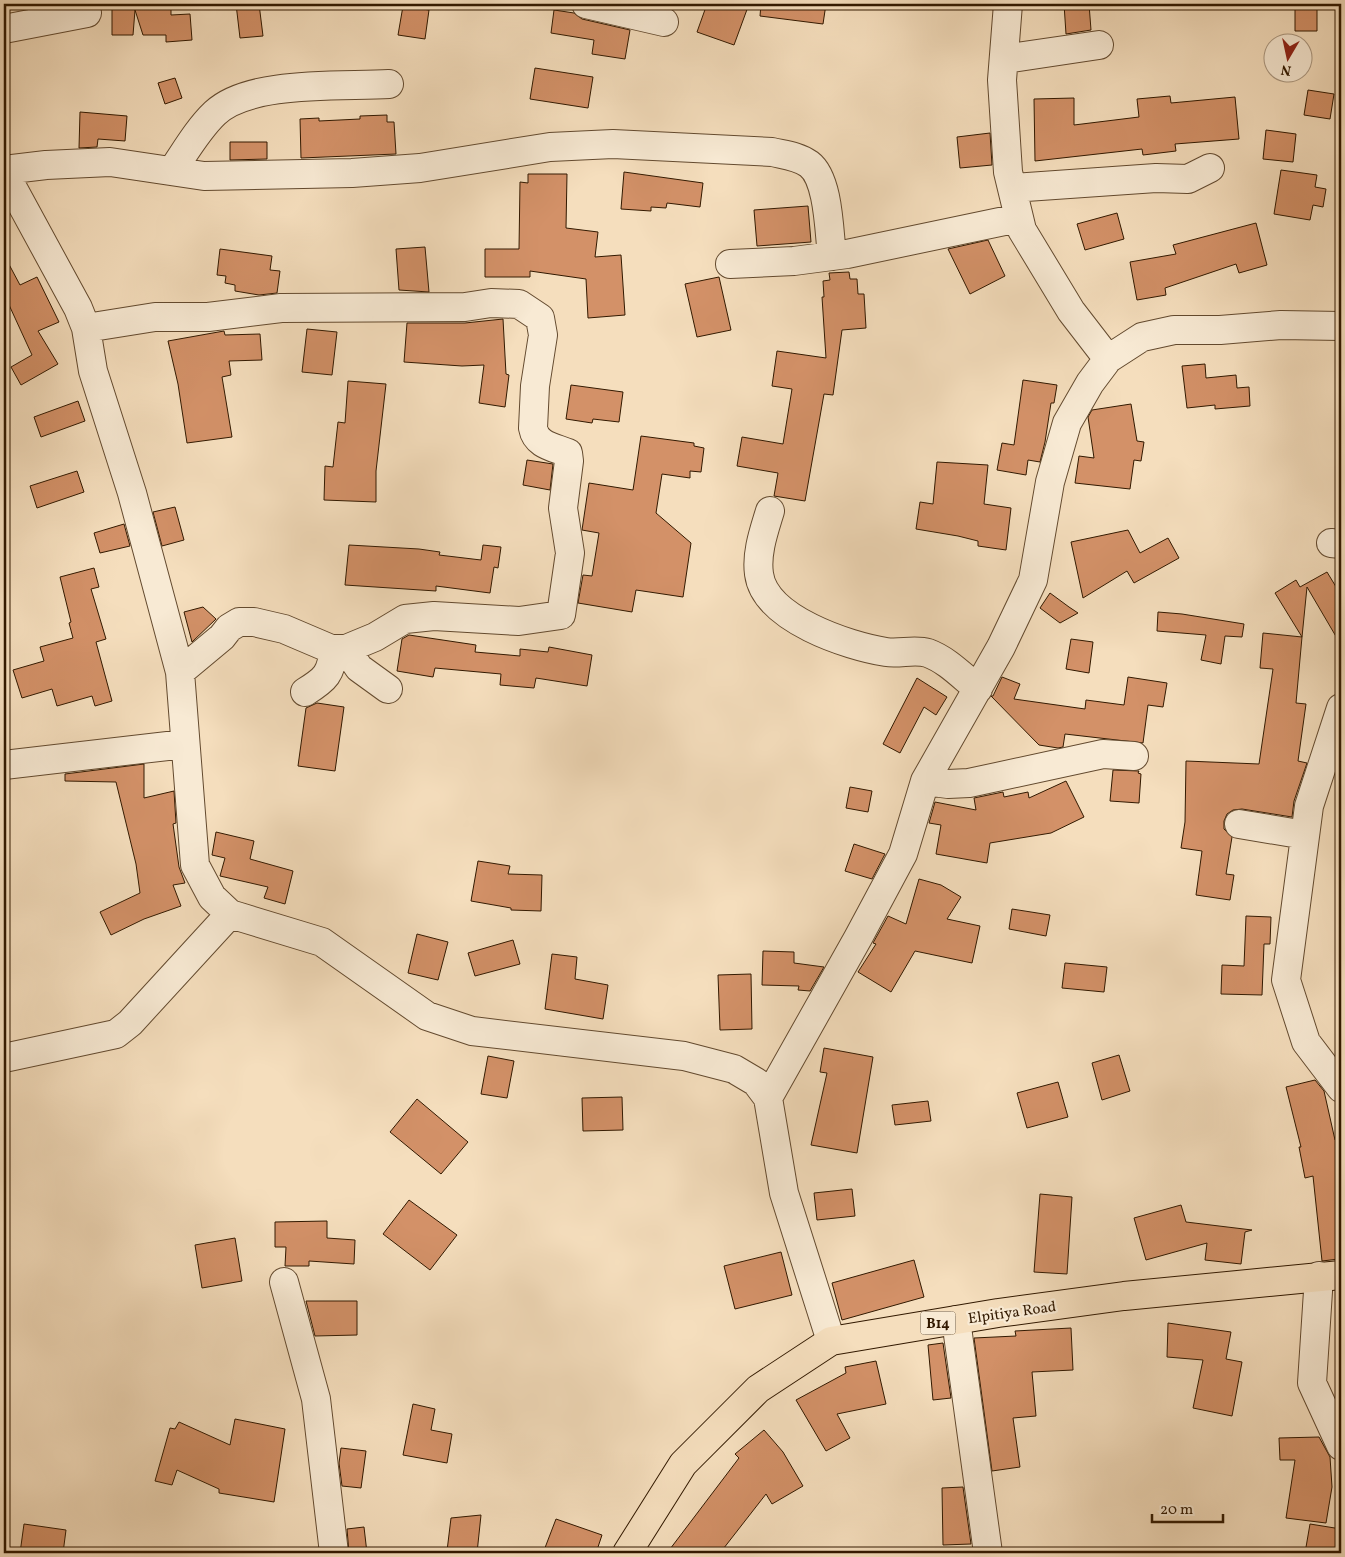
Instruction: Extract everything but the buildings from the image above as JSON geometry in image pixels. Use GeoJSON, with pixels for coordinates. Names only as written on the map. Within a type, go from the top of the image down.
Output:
{"type":"FeatureCollection","features":[{"type":"Feature","properties":{"kind":"main road","name":"Elpitiya Road"},"geometry":{"type":"LineString","coordinates":[[627,1553],[683,1464],[758,1389],[831,1341],[956,1320],[1124,1296],[1330,1275]]}},
{"type":"Feature","properties":{"kind":"street"},"geometry":{"type":"LineString","coordinates":[[586,4],[664,22]]}},
{"type":"Feature","properties":{"kind":"street"},"geometry":{"type":"LineString","coordinates":[[1008,4],[1003,98],[1008,172],[1022,230],[1071,311],[1108,359]]}},
{"type":"Feature","properties":{"kind":"street"},"geometry":{"type":"LineString","coordinates":[[4,29],[87,13]]}},
{"type":"Feature","properties":{"kind":"street"},"geometry":{"type":"LineString","coordinates":[[1004,59],[1099,45]]}},
{"type":"Feature","properties":{"kind":"street"},"geometry":{"type":"LineString","coordinates":[[172,171],[215,114],[230,102],[250,93],[295,88],[389,84]]}},
{"type":"Feature","properties":{"kind":"street"},"geometry":{"type":"LineString","coordinates":[[831,1341],[784,1193],[768,1098],[756,1082],[734,1069],[684,1056],[472,1031],[428,1016],[322,942],[230,914],[212,896],[195,865],[180,672],[132,494],[93,371],[86,328],[78,308],[4,171],[46,165],[110,162],[204,176],[352,173],[420,168],[550,147],[614,144],[739,148],[796,157],[816,171],[822,185],[832,256]]}},
{"type":"Feature","properties":{"kind":"street"},"geometry":{"type":"LineString","coordinates":[[1012,188],[1156,178],[1188,179],[1210,168]]}},
{"type":"Feature","properties":{"kind":"street"},"geometry":{"type":"LineString","coordinates":[[730,264],[794,261],[832,256],[1019,218]]}},
{"type":"Feature","properties":{"kind":"street"},"geometry":{"type":"LineString","coordinates":[[86,328],[155,317],[208,316],[281,308],[465,307],[491,303],[519,304],[540,318],[543,335],[535,386],[534,435],[543,444],[568,453],[569,461],[563,508],[570,553],[561,615],[519,621],[434,616],[405,620],[375,637],[340,649],[322,682],[305,692]]}},
{"type":"Feature","properties":{"kind":"street"},"geometry":{"type":"LineString","coordinates":[[768,1098],[904,854],[925,781],[1001,647],[1033,580],[1050,482],[1067,423],[1090,383],[1108,359],[1142,337],[1174,330],[1220,330],[1281,325],[1341,326]]}},
{"type":"Feature","properties":{"kind":"street"},"geometry":{"type":"LineString","coordinates":[[770,511],[758,563],[759,577],[764,591],[784,611],[817,631],[839,640],[888,652],[926,652],[938,657],[978,689]]}},
{"type":"Feature","properties":{"kind":"street"},"geometry":{"type":"LineString","coordinates":[[180,672],[222,637],[229,628],[238,622],[254,622],[284,629],[340,649],[359,668],[388,689]]}},
{"type":"Feature","properties":{"kind":"street"},"geometry":{"type":"LineString","coordinates":[[1341,708],[1336,744],[1308,806],[1286,980],[1306,1042],[1341,1088]]}},
{"type":"Feature","properties":{"kind":"street"},"geometry":{"type":"LineString","coordinates":[[4,765],[185,744]]}},
{"type":"Feature","properties":{"kind":"street"},"geometry":{"type":"LineString","coordinates":[[925,781],[948,784],[969,783],[1102,754],[1134,756]]}},
{"type":"Feature","properties":{"kind":"street"},"geometry":{"type":"LineString","coordinates":[[1239,824],[1305,835]]}},
{"type":"Feature","properties":{"kind":"street"},"geometry":{"type":"LineString","coordinates":[[4,1058],[116,1034],[130,1023],[230,914]]}},
{"type":"Feature","properties":{"kind":"street"},"geometry":{"type":"LineString","coordinates":[[1330,1275],[1312,1383],[1341,1446]]}},
{"type":"Feature","properties":{"kind":"street"},"geometry":{"type":"LineString","coordinates":[[284,1282],[316,1399],[334,1553]]}},
{"type":"Feature","properties":{"kind":"street"},"geometry":{"type":"LineString","coordinates":[[956,1320],[988,1553]]}}]}
